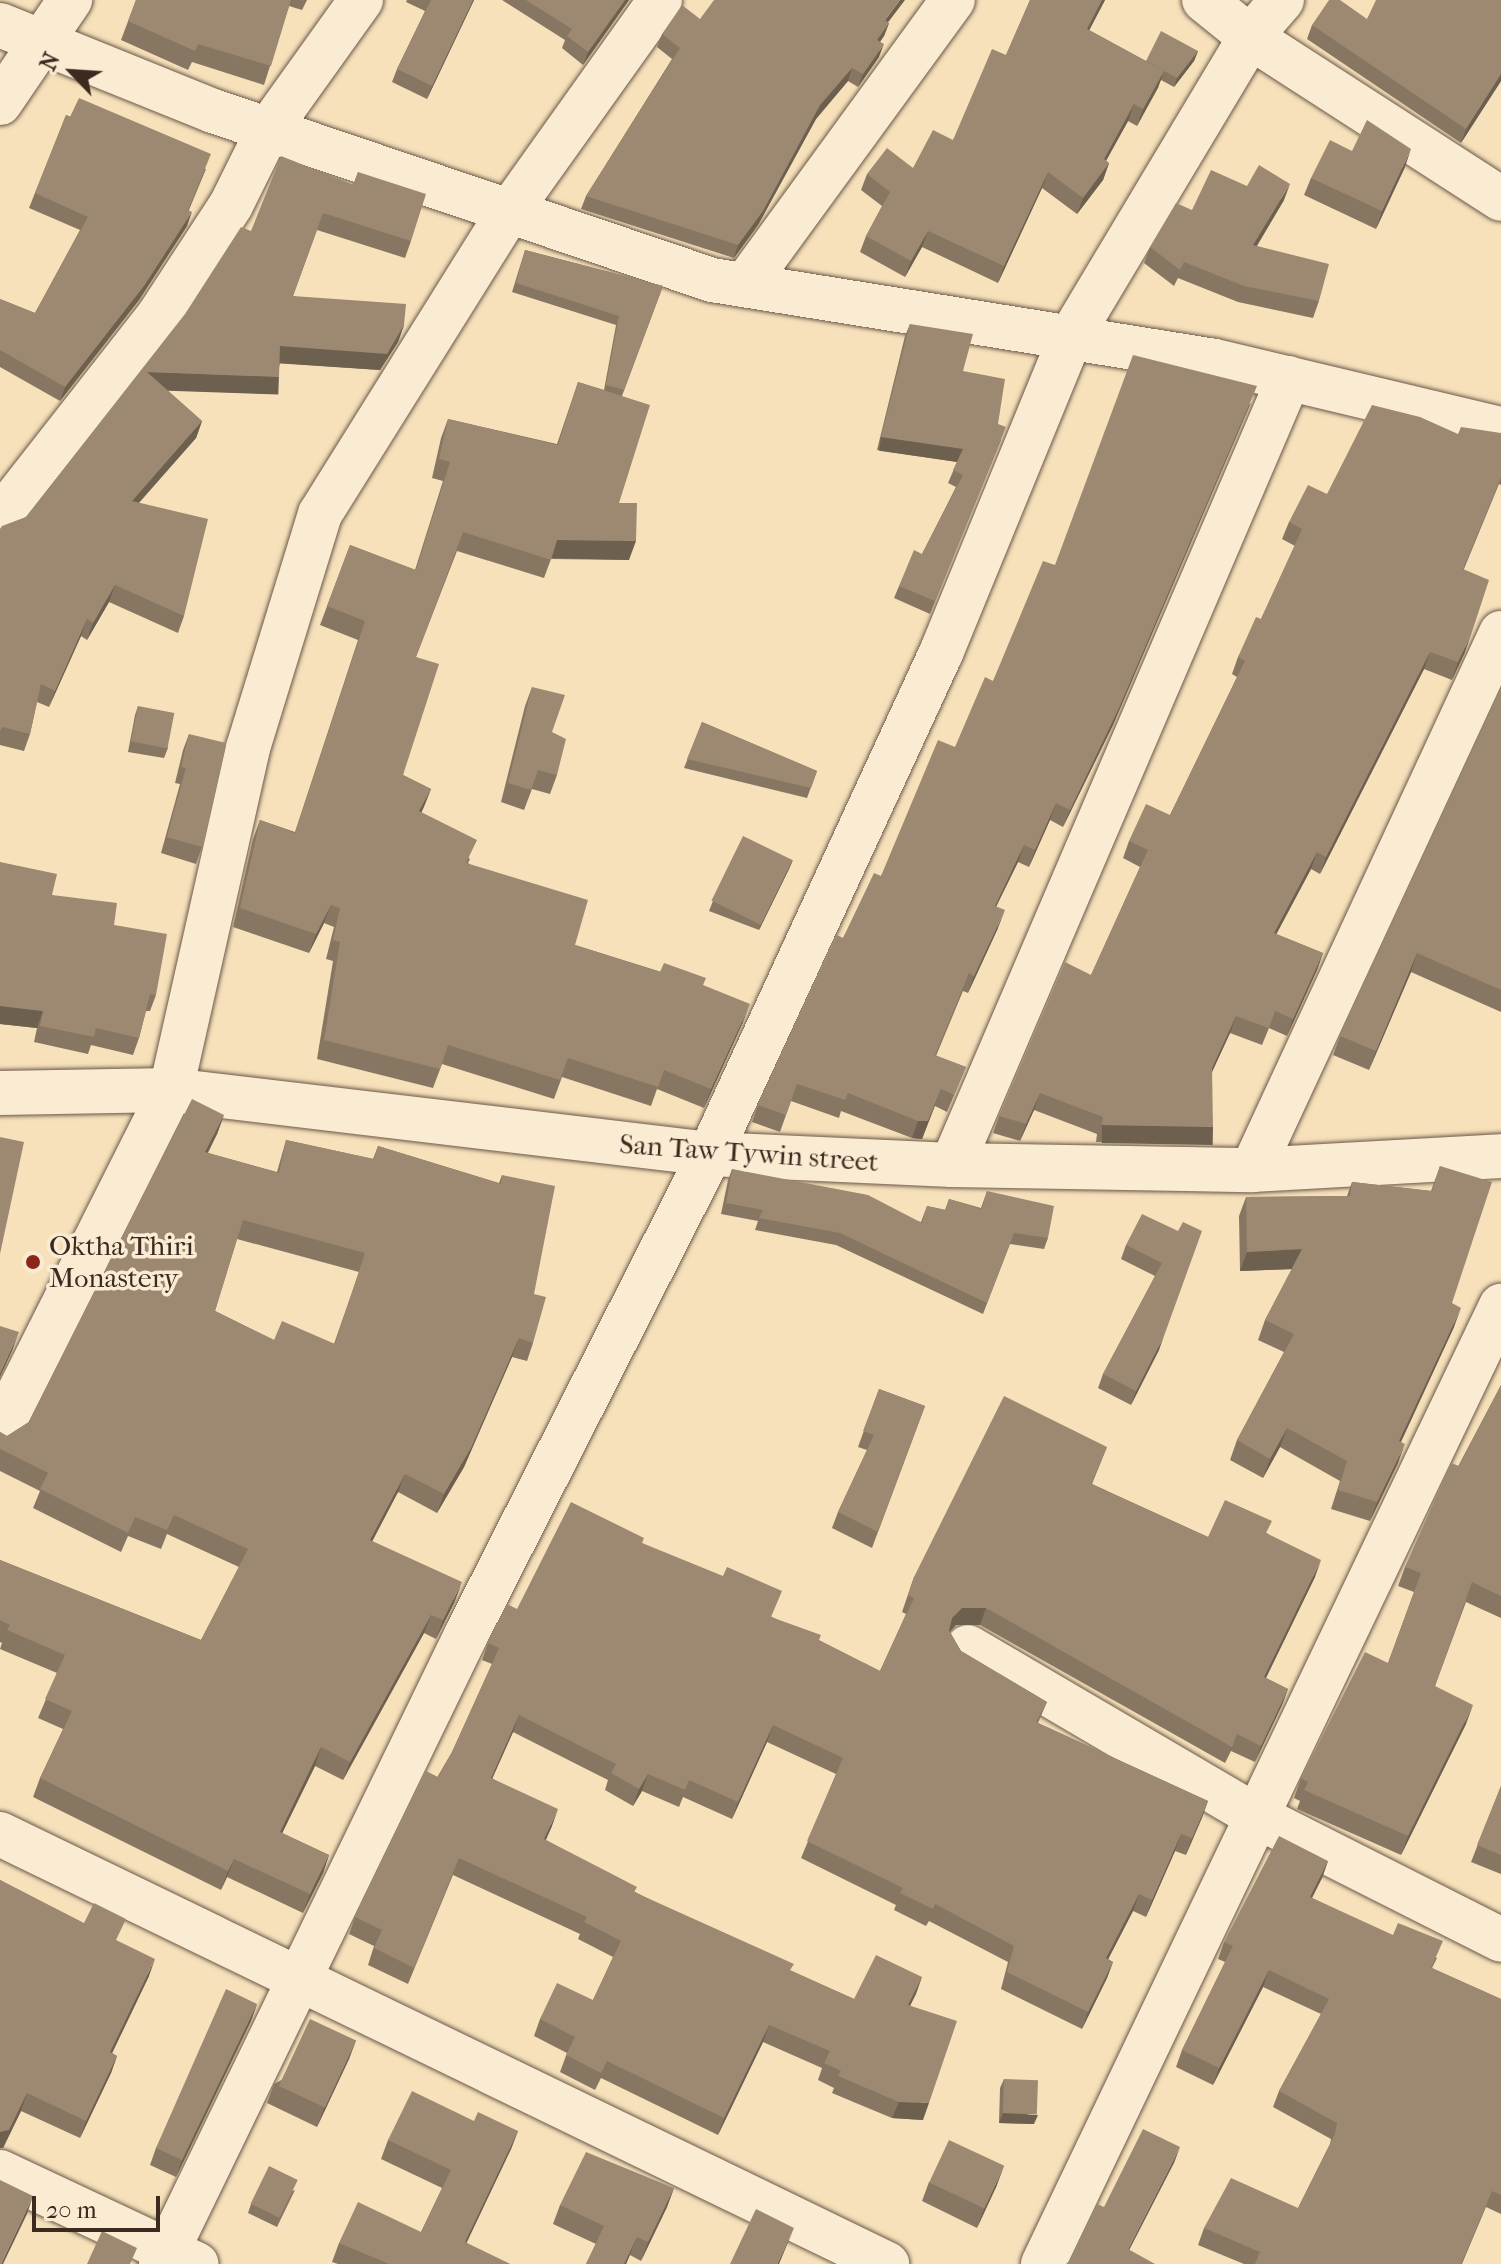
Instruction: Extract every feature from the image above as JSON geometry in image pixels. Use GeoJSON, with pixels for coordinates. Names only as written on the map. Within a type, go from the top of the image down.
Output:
{"type":"FeatureCollection","features":[{"type":"Feature","properties":{"kind":"street"},"geometry":{"type":"LineString","coordinates":[[0,103],[44,43],[70,0]]}},
{"type":"Feature","properties":{"kind":"street"},"geometry":{"type":"LineString","coordinates":[[0,518],[159,315],[231,205],[268,130],[361,0]]}},
{"type":"Feature","properties":{"kind":"street"},"geometry":{"type":"LineString","coordinates":[[0,1430],[171,1090],[248,748],[320,514],[509,212],[660,0]]}},
{"type":"Feature","properties":{"kind":"street"},"geometry":{"type":"LineString","coordinates":[[745,285],[953,0]]}},
{"type":"Feature","properties":{"kind":"street"},"geometry":{"type":"LineString","coordinates":[[1204,0],[1250,37],[1501,199]]}},
{"type":"Feature","properties":{"kind":"street"},"geometry":{"type":"LineString","coordinates":[[0,2172],[175,2260],[299,1979],[710,1154],[941,653],[1070,338],[1250,37],[1282,0]]}},
{"type":"Feature","properties":{"kind":"street"},"geometry":{"type":"LineString","coordinates":[[0,25],[268,130],[712,280],[1215,361],[1501,429]]}},
{"type":"Feature","properties":{"kind":"street"},"geometry":{"type":"LineString","coordinates":[[952,1165],[1289,378]]}},
{"type":"Feature","properties":{"kind":"street"},"geometry":{"type":"LineString","coordinates":[[1252,1170],[1501,633]]}},
{"type":"Feature","properties":{"kind":"street","name":"San Taw Tywin street"},"geometry":{"type":"LineString","coordinates":[[0,1093],[171,1090],[710,1154],[952,1165],[1252,1170],[1501,1156]]}},
{"type":"Feature","properties":{"kind":"street"},"geometry":{"type":"LineString","coordinates":[[1043,2264],[1501,1306]]}},
{"type":"Feature","properties":{"kind":"street"},"geometry":{"type":"LineString","coordinates":[[968,1647],[1258,1817],[1501,1940]]}},
{"type":"Feature","properties":{"kind":"street"},"geometry":{"type":"LineString","coordinates":[[0,1834],[887,2264]]}},
{"type":"Feature","properties":{"kind":"building"},"geometry":{"type":"Polygon","coordinates":[[[136,0],[291,0],[271,66],[198,44],[195,51],[128,21],[136,0]]]}},
{"type":"Feature","properties":{"kind":"building"},"geometry":{"type":"Polygon","coordinates":[[[431,0],[473,0],[432,86],[397,69],[431,0]]]}},
{"type":"Feature","properties":{"kind":"building"},"geometry":{"type":"Polygon","coordinates":[[[526,0],[625,0],[588,52],[567,36],[572,29],[526,0]]]}},
{"type":"Feature","properties":{"kind":"building"},"geometry":{"type":"Polygon","coordinates":[[[714,0],[900,0],[885,20],[889,23],[877,40],[884,44],[863,74],[852,68],[820,105],[763,211],[738,245],[586,196],[680,48],[662,34],[682,5],[700,19],[714,0]]]}},
{"type":"Feature","properties":{"kind":"building"},"geometry":{"type":"Polygon","coordinates":[[[1030,0],[1102,0],[1087,29],[1164,71],[1143,109],[1134,104],[1104,159],[1109,163],[1083,198],[1048,172],[1004,266],[928,231],[911,261],[866,236],[890,192],[867,174],[887,148],[913,168],[933,130],[953,140],[992,49],[1006,55],[1030,0]]]}},
{"type":"Feature","properties":{"kind":"building"},"geometry":{"type":"Polygon","coordinates":[[[1329,0],[1340,0],[1367,19],[1376,0],[1501,0],[1501,74],[1466,129],[1312,25],[1329,0]]]}},
{"type":"Feature","properties":{"kind":"building"},"geometry":{"type":"Polygon","coordinates":[[[1161,31],[1198,51],[1177,78],[1146,61],[1161,31]]]}},
{"type":"Feature","properties":{"kind":"building"},"geometry":{"type":"Polygon","coordinates":[[[79,98],[211,154],[188,210],[192,212],[144,286],[65,387],[0,350],[0,299],[35,313],[88,217],[35,193],[66,115],[70,117],[79,98]]]}},
{"type":"Feature","properties":{"kind":"building"},"geometry":{"type":"Polygon","coordinates":[[[1367,120],[1411,149],[1382,211],[1311,178],[1330,140],[1352,151],[1367,120]]]}},
{"type":"Feature","properties":{"kind":"building"},"geometry":{"type":"Polygon","coordinates":[[[281,156],[354,185],[358,172],[426,194],[411,241],[323,213],[293,296],[406,304],[404,325],[387,354],[280,346],[279,377],[147,372],[202,421],[132,501],[208,519],[184,616],[115,585],[93,623],[87,619],[55,691],[41,684],[30,734],[2,727],[0,732],[0,529],[26,517],[185,314],[241,227],[251,231],[281,156]]]}},
{"type":"Feature","properties":{"kind":"building"},"geometry":{"type":"Polygon","coordinates":[[[1259,165],[1290,184],[1253,245],[1329,264],[1319,301],[1244,286],[1184,262],[1180,270],[1150,247],[1176,203],[1192,210],[1211,170],[1247,186],[1259,165]]]}},
{"type":"Feature","properties":{"kind":"building"},"geometry":{"type":"Polygon","coordinates":[[[525,250],[663,286],[624,390],[606,385],[619,316],[516,283],[525,250]]]}},
{"type":"Feature","properties":{"kind":"building"},"geometry":{"type":"Polygon","coordinates":[[[910,324],[973,334],[963,371],[1005,379],[998,424],[1006,427],[935,601],[899,586],[914,550],[922,554],[963,475],[953,470],[963,449],[881,437],[910,324]]]}},
{"type":"Feature","properties":{"kind":"building"},"geometry":{"type":"Polygon","coordinates":[[[1133,355],[1257,386],[1119,708],[1070,810],[1056,803],[1035,850],[1024,845],[995,906],[1005,910],[974,976],[969,973],[935,1055],[966,1067],[954,1095],[941,1089],[928,1121],[918,1121],[848,1093],[845,1100],[797,1084],[786,1115],[758,1105],[837,935],[843,938],[874,873],[881,876],[938,740],[955,747],[985,677],[993,681],[1043,561],[1055,565],[1133,355]]]}},
{"type":"Feature","properties":{"kind":"building"},"geometry":{"type":"Polygon","coordinates":[[[578,382],[650,405],[619,503],[637,503],[636,541],[557,540],[551,560],[463,532],[416,657],[439,664],[403,775],[431,789],[419,811],[477,840],[466,863],[588,900],[575,945],[660,972],[664,963],[706,978],[703,985],[750,1004],[711,1089],[664,1070],[658,1087],[568,1058],[560,1080],[448,1045],[440,1069],[324,1040],[340,942],[333,940],[340,908],[331,905],[316,934],[240,908],[260,820],[295,833],[365,621],[327,606],[350,545],[416,570],[450,462],[439,459],[448,419],[558,445],[578,382]]]}},
{"type":"Feature","properties":{"kind":"building"},"geometry":{"type":"Polygon","coordinates":[[[1372,405],[1420,417],[1458,434],[1461,427],[1501,433],[1501,477],[1463,569],[1489,580],[1471,635],[1458,662],[1430,652],[1326,857],[1317,852],[1274,933],[1323,953],[1293,1019],[1275,1011],[1269,1028],[1236,1016],[1212,1068],[1213,1127],[1102,1125],[1103,1117],[1040,1093],[1026,1124],[999,1116],[1065,962],[1091,975],[1148,850],[1129,841],[1146,804],[1170,815],[1245,661],[1238,657],[1256,617],[1261,619],[1302,529],[1289,522],[1308,485],[1327,494],[1372,405]]]}},
{"type":"Feature","properties":{"kind":"building"},"geometry":{"type":"Polygon","coordinates":[[[532,687],[565,695],[552,732],[566,739],[557,775],[538,770],[531,790],[508,783],[532,687]]]}},
{"type":"Feature","properties":{"kind":"building"},"geometry":{"type":"Polygon","coordinates":[[[1501,688],[1501,990],[1417,953],[1376,1051],[1340,1036],[1501,688]]]}},
{"type":"Feature","properties":{"kind":"building"},"geometry":{"type":"Polygon","coordinates":[[[138,706],[174,713],[167,748],[131,741],[138,706]]]}},
{"type":"Feature","properties":{"kind":"building"},"geometry":{"type":"Polygon","coordinates":[[[702,722],[817,771],[811,788],[687,759],[702,722]]]}},
{"type":"Feature","properties":{"kind":"building"},"geometry":{"type":"Polygon","coordinates":[[[189,734],[226,743],[202,847],[167,837],[186,768],[181,767],[189,734]]]}},
{"type":"Feature","properties":{"kind":"building"},"geometry":{"type":"Polygon","coordinates":[[[743,836],[792,860],[761,925],[711,901],[743,836]]]}},
{"type":"Feature","properties":{"kind":"building"},"geometry":{"type":"Polygon","coordinates":[[[0,862],[57,874],[52,895],[117,903],[114,925],[167,934],[156,995],[150,994],[139,1038],[96,1028],[94,1037],[40,1026],[43,1011],[0,1006],[0,862]]]}},
{"type":"Feature","properties":{"kind":"building"},"geometry":{"type":"Polygon","coordinates":[[[192,1099],[224,1115],[205,1152],[279,1173],[286,1140],[374,1159],[378,1146],[501,1184],[502,1175],[555,1186],[534,1294],[546,1297],[533,1343],[519,1338],[471,1448],[444,1494],[405,1474],[370,1540],[462,1582],[443,1620],[431,1615],[350,1762],[321,1747],[280,1832],[329,1855],[310,1894],[234,1859],[228,1871],[40,1778],[72,1711],[45,1699],[65,1655],[7,1630],[10,1625],[0,1620],[0,1560],[201,1640],[248,1549],[174,1515],[167,1530],[135,1517],[128,1533],[40,1489],[48,1473],[0,1449],[0,1432],[7,1436],[29,1422],[192,1099]],[[243,1220],[215,1311],[274,1340],[282,1321],[335,1344],[365,1253],[243,1220]]]}},
{"type":"Feature","properties":{"kind":"building"},"geometry":{"type":"Polygon","coordinates":[[[0,1137],[24,1142],[0,1254],[0,1137]]]}},
{"type":"Feature","properties":{"kind":"building"},"geometry":{"type":"Polygon","coordinates":[[[1440,1166],[1492,1182],[1452,1303],[1461,1308],[1399,1441],[1405,1444],[1377,1502],[1338,1490],[1347,1461],[1287,1428],[1270,1459],[1237,1440],[1294,1334],[1265,1320],[1302,1249],[1247,1252],[1246,1197],[1350,1196],[1352,1182],[1432,1191],[1440,1166]]]}},
{"type":"Feature","properties":{"kind":"building"},"geometry":{"type":"Polygon","coordinates":[[[732,1169],[868,1195],[922,1223],[927,1206],[946,1210],[949,1199],[982,1209],[987,1191],[1054,1206],[1048,1238],[1014,1233],[987,1303],[840,1233],[759,1218],[763,1210],[726,1203],[732,1169]]]}},
{"type":"Feature","properties":{"kind":"building"},"geometry":{"type":"Polygon","coordinates":[[[1142,1214],[1178,1231],[1183,1222],[1202,1231],[1164,1336],[1136,1391],[1103,1374],[1162,1263],[1126,1245],[1142,1214]]]}},
{"type":"Feature","properties":{"kind":"building"},"geometry":{"type":"Polygon","coordinates":[[[0,1326],[19,1332],[0,1373],[0,1326]]]}},
{"type":"Feature","properties":{"kind":"building"},"geometry":{"type":"Polygon","coordinates":[[[1501,1385],[1501,1596],[1472,1582],[1435,1686],[1473,1705],[1408,1836],[1304,1790],[1308,1782],[1301,1778],[1365,1652],[1388,1663],[1421,1573],[1405,1567],[1451,1463],[1459,1466],[1501,1385]]]}},
{"type":"Feature","properties":{"kind":"building"},"geometry":{"type":"Polygon","coordinates":[[[879,1389],[925,1406],[878,1532],[838,1512],[874,1435],[863,1431],[879,1389]]]}},
{"type":"Feature","properties":{"kind":"building"},"geometry":{"type":"Polygon","coordinates":[[[1004,1396],[1107,1447],[1091,1484],[1208,1537],[1225,1500],[1272,1521],[1266,1533],[1321,1560],[1264,1677],[1288,1689],[1261,1746],[1237,1734],[1232,1747],[986,1608],[962,1608],[952,1618],[949,1631],[961,1651],[1047,1702],[1036,1722],[1208,1801],[1192,1838],[1181,1834],[1152,1900],[1139,1894],[1106,1958],[1113,1962],[1088,2012],[1007,1972],[1014,1946],[935,1904],[933,1909],[900,1893],[903,1888],[807,1841],[843,1758],[773,1725],[738,1802],[689,1780],[685,1790],[648,1774],[639,1789],[611,1773],[616,1764],[519,1715],[491,1778],[558,1809],[544,1839],[637,1887],[634,1892],[794,1964],[790,1970],[854,1999],[876,1955],[922,1977],[908,2005],[957,2021],[929,2103],[899,2102],[838,2076],[841,2071],[824,2063],[830,2051],[769,2025],[724,2118],[607,2061],[601,2073],[566,2055],[575,2037],[540,2019],[557,1983],[593,2000],[621,1941],[584,1922],[587,1917],[459,1858],[414,1968],[374,1948],[382,1930],[355,1917],[426,1771],[438,1777],[452,1752],[499,1648],[488,1643],[507,1604],[517,1609],[571,1502],[644,1538],[642,1543],[723,1576],[727,1567],[782,1591],[771,1617],[821,1635],[819,1640],[880,1671],[914,1598],[908,1595],[914,1577],[1004,1396]]]}},
{"type":"Feature","properties":{"kind":"building"},"geometry":{"type":"Polygon","coordinates":[[[1501,1786],[1501,1855],[1477,1845],[1501,1786]]]}},
{"type":"Feature","properties":{"kind":"building"},"geometry":{"type":"Polygon","coordinates":[[[1279,1836],[1328,1861],[1310,1897],[1393,1935],[1398,1923],[1443,1941],[1431,1968],[1501,1999],[1501,2195],[1492,2191],[1461,2264],[1255,2264],[1260,2252],[1204,2228],[1231,2178],[1298,2208],[1335,2134],[1337,2123],[1279,2091],[1329,1999],[1269,1970],[1219,2068],[1182,2050],[1233,1946],[1224,1942],[1279,1836]]]}},
{"type":"Feature","properties":{"kind":"building"},"geometry":{"type":"Polygon","coordinates":[[[0,1880],[84,1923],[94,1903],[126,1919],[116,1940],[155,1959],[110,2052],[117,2056],[86,2121],[27,2093],[9,2130],[0,2132],[0,1880]]]}},
{"type":"Feature","properties":{"kind":"building"},"geometry":{"type":"Polygon","coordinates":[[[226,1989],[257,2004],[182,2160],[156,2148],[226,1989]]]}},
{"type":"Feature","properties":{"kind":"building"},"geometry":{"type":"Polygon","coordinates":[[[310,2019],[356,2041],[325,2108],[279,2086],[310,2019]]]}},
{"type":"Feature","properties":{"kind":"building"},"geometry":{"type":"Polygon","coordinates":[[[1004,2079],[1038,2080],[1037,2114],[1003,2113],[1004,2079]]]}},
{"type":"Feature","properties":{"kind":"building"},"geometry":{"type":"Polygon","coordinates":[[[412,2091],[474,2121],[478,2112],[518,2131],[465,2242],[510,2264],[389,2264],[339,2243],[358,2202],[421,2232],[451,2170],[388,2140],[412,2091]]]}},
{"type":"Feature","properties":{"kind":"building"},"geometry":{"type":"Polygon","coordinates":[[[1143,2129],[1180,2147],[1128,2249],[1155,2264],[1066,2264],[1072,2258],[1097,2204],[1104,2207],[1143,2129]]]}},
{"type":"Feature","properties":{"kind":"building"},"geometry":{"type":"Polygon","coordinates":[[[949,2140],[1004,2166],[984,2208],[929,2183],[949,2140]]]}},
{"type":"Feature","properties":{"kind":"building"},"geometry":{"type":"Polygon","coordinates":[[[586,2152],[674,2188],[648,2242],[637,2237],[624,2264],[586,2264],[604,2226],[560,2205],[586,2152]]]}},
{"type":"Feature","properties":{"kind":"building"},"geometry":{"type":"Polygon","coordinates":[[[269,2166],[298,2180],[279,2218],[251,2204],[269,2166]]]}},
{"type":"Feature","properties":{"kind":"building"},"geometry":{"type":"Polygon","coordinates":[[[0,2180],[33,2196],[1,2264],[0,2264],[0,2180]]]}},
{"type":"Feature","properties":{"kind":"building"},"geometry":{"type":"Polygon","coordinates":[[[756,2209],[794,2228],[777,2264],[730,2264],[756,2209]]]}},
{"type":"Feature","properties":{"kind":"building"},"geometry":{"type":"Polygon","coordinates":[[[102,2231],[137,2248],[130,2264],[87,2264],[102,2231]]]}},
{"type":"Feature","properties":{"kind":"place","name":"Oktha Thiri Monastery"},"geometry":{"type":"Point","coordinates":[33,1262]}}]}
